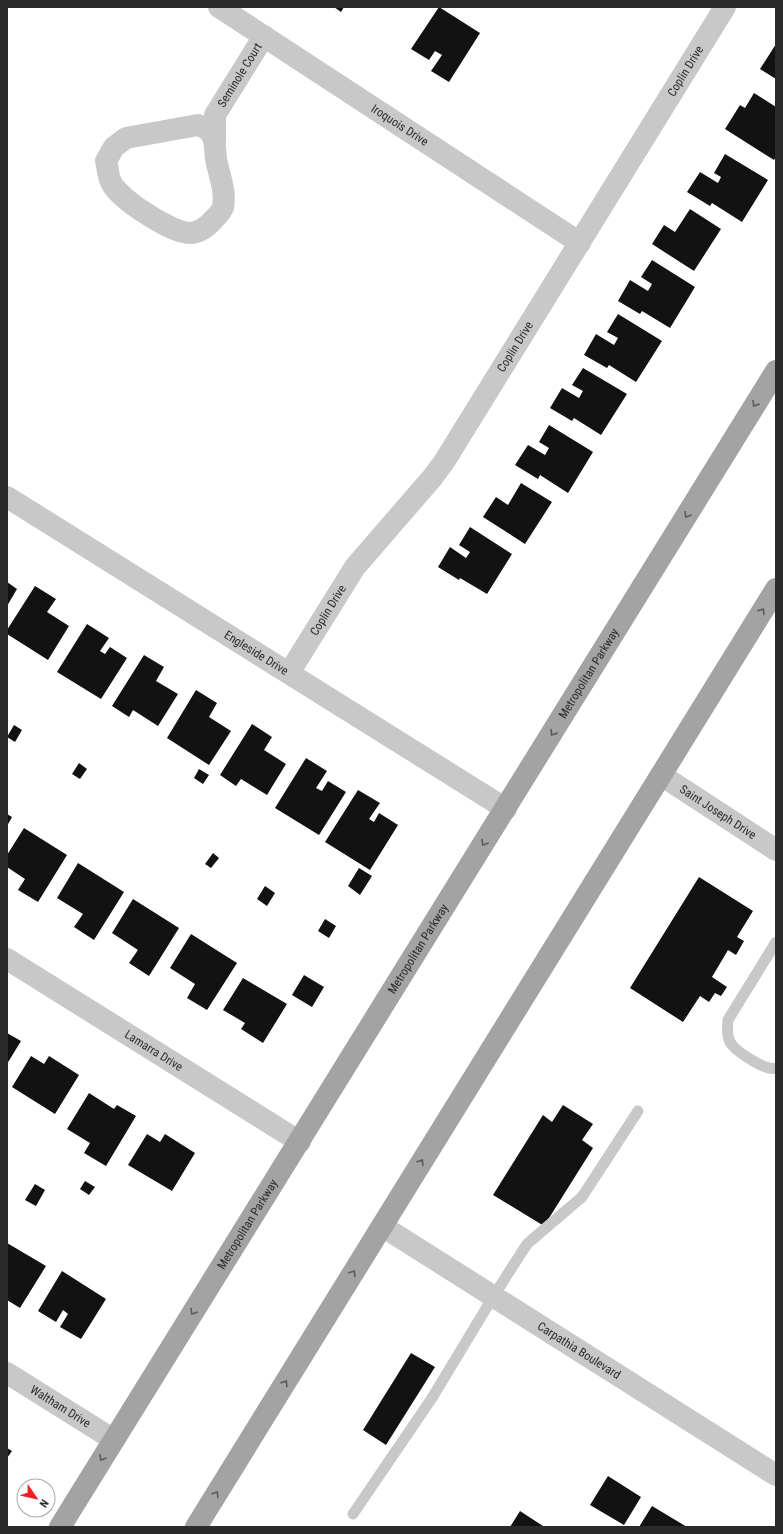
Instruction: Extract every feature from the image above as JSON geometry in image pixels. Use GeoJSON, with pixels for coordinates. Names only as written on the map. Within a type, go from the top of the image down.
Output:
{"type":"FeatureCollection","features":[{"type":"Feature","properties":{"kind":"main road","name":"Metropolitan Parkway"},"geometry":{"type":"LineString","coordinates":[[60,1527],[300,1142],[776,371]]}},
{"type":"Feature","properties":{"kind":"main road"},"geometry":{"type":"LineString","coordinates":[[196,1527],[776,589]]}},
{"type":"Feature","properties":{"kind":"street","name":"Iroquois Drive"},"geometry":{"type":"LineString","coordinates":[[219,7],[580,243]]}},
{"type":"Feature","properties":{"kind":"street","name":"Coplin Drive"},"geometry":{"type":"LineString","coordinates":[[289,673],[355,567],[444,462],[725,7]]}},
{"type":"Feature","properties":{"kind":"street","name":"Seminole Court"},"geometry":{"type":"LineString","coordinates":[[215,140],[207,128],[198,125],[126,138],[114,147],[106,161],[112,184],[125,199],[144,213],[172,228],[190,233],[207,228],[222,209],[224,192],[216,159],[215,115],[264,36]]}},
{"type":"Feature","properties":{"kind":"street","name":"Seminole Court"},"geometry":{"type":"LineString","coordinates":[[188,126],[215,115]]}},
{"type":"Feature","properties":{"kind":"street","name":"Engleside Drive"},"geometry":{"type":"LineString","coordinates":[[7,497],[506,809]]}},
{"type":"Feature","properties":{"kind":"street","name":"Saint Joseph Drive"},"geometry":{"type":"LineString","coordinates":[[661,775],[776,850]]}},
{"type":"Feature","properties":{"kind":"street","name":"Lamarra Drive"},"geometry":{"type":"LineString","coordinates":[[7,959],[300,1142]]}},
{"type":"Feature","properties":{"kind":"street","name":"Carpathia Boulevard"},"geometry":{"type":"LineString","coordinates":[[382,1226],[776,1475]]}},
{"type":"Feature","properties":{"kind":"street","name":"Waltham Drive"},"geometry":{"type":"LineString","coordinates":[[7,1373],[114,1440]]}},
{"type":"Feature","properties":{"kind":"lane"},"geometry":{"type":"LineString","coordinates":[[776,942],[728,1020],[731,1044],[738,1051],[766,1068],[772,1070],[776,1068]]}},
{"type":"Feature","properties":{"kind":"lane"},"geometry":{"type":"LineString","coordinates":[[352,1514],[432,1398],[493,1296],[527,1244],[582,1197],[638,1111]]}},
{"type":"Feature","properties":{"kind":"building"},"geometry":{"type":"Polygon","coordinates":[[[334,7],[344,7],[341,12],[334,7]]]}},
{"type":"Feature","properties":{"kind":"building"},"geometry":{"type":"Polygon","coordinates":[[[439,7],[480,33],[449,82],[431,71],[442,55],[435,51],[429,60],[411,49],[439,7]]]}},
{"type":"Feature","properties":{"kind":"building"},"geometry":{"type":"Polygon","coordinates":[[[776,44],[776,79],[760,69],[776,44]]]}},
{"type":"Feature","properties":{"kind":"building"},"geometry":{"type":"Polygon","coordinates":[[[754,93],[776,107],[776,157],[774,160],[725,129],[740,105],[745,108],[754,93]]]}},
{"type":"Feature","properties":{"kind":"building"},"geometry":{"type":"Polygon","coordinates":[[[725,154],[768,180],[742,222],[712,203],[710,206],[687,192],[700,172],[718,183],[721,177],[714,173],[725,154]]]}},
{"type":"Feature","properties":{"kind":"building"},"geometry":{"type":"Polygon","coordinates":[[[690,209],[721,229],[694,271],[652,244],[664,225],[675,232],[690,209]]]}},
{"type":"Feature","properties":{"kind":"building"},"geometry":{"type":"Polygon","coordinates":[[[652,260],[695,287],[670,328],[642,311],[640,314],[618,301],[630,280],[648,291],[652,284],[641,277],[652,260]]]}},
{"type":"Feature","properties":{"kind":"building"},"geometry":{"type":"Polygon","coordinates":[[[618,314],[662,341],[636,382],[609,365],[607,368],[584,355],[596,334],[614,345],[618,338],[607,332],[618,314]]]}},
{"type":"Feature","properties":{"kind":"building"},"geometry":{"type":"Polygon","coordinates":[[[583,368],[627,394],[601,435],[574,418],[572,421],[550,408],[562,388],[579,398],[583,391],[572,385],[583,368]]]}},
{"type":"Feature","properties":{"kind":"building"},"geometry":{"type":"Polygon","coordinates":[[[549,425],[593,452],[568,493],[540,475],[538,479],[515,465],[528,445],[545,455],[549,448],[539,442],[549,425]]]}},
{"type":"Feature","properties":{"kind":"building"},"geometry":{"type":"Polygon","coordinates":[[[521,483],[552,502],[525,544],[483,517],[496,497],[508,505],[521,483]]]}},
{"type":"Feature","properties":{"kind":"building"},"geometry":{"type":"Polygon","coordinates":[[[470,527],[512,554],[487,594],[460,578],[459,580],[438,567],[450,547],[466,558],[470,552],[459,545],[470,527]]]}},
{"type":"Feature","properties":{"kind":"building"},"geometry":{"type":"Polygon","coordinates":[[[7,582],[17,589],[7,606],[7,582]]]}},
{"type":"Feature","properties":{"kind":"building"},"geometry":{"type":"Polygon","coordinates":[[[35,586],[56,599],[47,612],[69,626],[48,660],[7,634],[7,630],[35,586]]]}},
{"type":"Feature","properties":{"kind":"building"},"geometry":{"type":"Polygon","coordinates":[[[87,624],[109,638],[100,651],[105,654],[110,647],[127,658],[101,699],[57,672],[87,624]]]}},
{"type":"Feature","properties":{"kind":"building"},"geometry":{"type":"Polygon","coordinates":[[[144,655],[164,667],[156,681],[178,694],[158,726],[133,710],[129,717],[112,706],[144,655]]]}},
{"type":"Feature","properties":{"kind":"building"},"geometry":{"type":"Polygon","coordinates":[[[196,690],[217,703],[209,717],[231,731],[209,765],[167,738],[196,690]]]}},
{"type":"Feature","properties":{"kind":"building"},"geometry":{"type":"Polygon","coordinates":[[[252,724],[272,737],[264,750],[286,764],[267,795],[241,779],[236,786],[220,775],[252,724]]]}},
{"type":"Feature","properties":{"kind":"building"},"geometry":{"type":"Polygon","coordinates":[[[14,725],[22,730],[15,742],[7,737],[14,725]]]}},
{"type":"Feature","properties":{"kind":"building"},"geometry":{"type":"Polygon","coordinates":[[[306,758],[327,771],[316,788],[322,791],[328,781],[346,792],[319,835],[275,808],[306,758]]]}},
{"type":"Feature","properties":{"kind":"building"},"geometry":{"type":"Polygon","coordinates":[[[79,763],[87,769],[80,779],[72,774],[79,763]]]}},
{"type":"Feature","properties":{"kind":"building"},"geometry":{"type":"Polygon","coordinates":[[[199,769],[209,775],[203,784],[194,778],[199,769]]]}},
{"type":"Feature","properties":{"kind":"building"},"geometry":{"type":"Polygon","coordinates":[[[358,790],[380,803],[369,819],[374,822],[379,813],[398,825],[370,870],[325,842],[358,790]]]}},
{"type":"Feature","properties":{"kind":"building"},"geometry":{"type":"Polygon","coordinates":[[[7,814],[12,817],[7,826],[7,814]]]}},
{"type":"Feature","properties":{"kind":"building"},"geometry":{"type":"Polygon","coordinates":[[[24,828],[67,855],[38,902],[18,890],[25,879],[7,867],[7,855],[24,828]]]}},
{"type":"Feature","properties":{"kind":"building"},"geometry":{"type":"Polygon","coordinates":[[[213,853],[219,858],[211,868],[205,864],[213,853]]]}},
{"type":"Feature","properties":{"kind":"building"},"geometry":{"type":"Polygon","coordinates":[[[78,863],[124,892],[94,940],[74,927],[83,914],[57,898],[78,863]]]}},
{"type":"Feature","properties":{"kind":"building"},"geometry":{"type":"Polygon","coordinates":[[[359,868],[372,876],[360,895],[348,886],[359,868]]]}},
{"type":"Feature","properties":{"kind":"building"},"geometry":{"type":"Polygon","coordinates":[[[699,877],[753,911],[737,937],[744,941],[736,955],[728,950],[712,977],[727,987],[721,996],[715,993],[709,1002],[700,996],[683,1022],[630,988],[699,877]]]}},
{"type":"Feature","properties":{"kind":"building"},"geometry":{"type":"Polygon","coordinates":[[[265,886],[275,893],[267,906],[257,899],[265,886]]]}},
{"type":"Feature","properties":{"kind":"building"},"geometry":{"type":"Polygon","coordinates":[[[133,899],[179,928],[149,976],[129,963],[138,950],[112,933],[133,899]]]}},
{"type":"Feature","properties":{"kind":"building"},"geometry":{"type":"Polygon","coordinates":[[[325,919],[336,926],[329,938],[318,931],[325,919]]]}},
{"type":"Feature","properties":{"kind":"building"},"geometry":{"type":"Polygon","coordinates":[[[191,934],[237,963],[207,1010],[187,998],[195,984],[170,968],[191,934]]]}},
{"type":"Feature","properties":{"kind":"building"},"geometry":{"type":"Polygon","coordinates":[[[304,975],[324,987],[312,1007],[292,995],[304,975]]]}},
{"type":"Feature","properties":{"kind":"building"},"geometry":{"type":"Polygon","coordinates":[[[243,978],[287,1004],[263,1043],[241,1029],[245,1023],[223,1010],[243,978]]]}},
{"type":"Feature","properties":{"kind":"building"},"geometry":{"type":"Polygon","coordinates":[[[7,1033],[21,1041],[7,1064],[7,1033]]]}},
{"type":"Feature","properties":{"kind":"building"},"geometry":{"type":"Polygon","coordinates":[[[31,1056],[44,1064],[49,1056],[79,1075],[55,1114],[12,1087],[31,1056]]]}},
{"type":"Feature","properties":{"kind":"building"},"geometry":{"type":"Polygon","coordinates":[[[89,1093],[114,1109],[117,1105],[136,1116],[106,1166],[84,1153],[90,1143],[67,1129],[89,1093]]]}},
{"type":"Feature","properties":{"kind":"building"},"geometry":{"type":"Polygon","coordinates":[[[563,1105],[593,1124],[582,1140],[593,1148],[544,1226],[493,1195],[543,1115],[552,1122],[563,1105]]]}},
{"type":"Feature","properties":{"kind":"building"},"geometry":{"type":"Polygon","coordinates":[[[147,1134],[160,1142],[165,1134],[195,1153],[172,1191],[128,1165],[147,1134]]]}},
{"type":"Feature","properties":{"kind":"building"},"geometry":{"type":"Polygon","coordinates":[[[85,1181],[95,1187],[89,1195],[80,1189],[85,1181]]]}},
{"type":"Feature","properties":{"kind":"building"},"geometry":{"type":"Polygon","coordinates":[[[35,1184],[45,1190],[36,1206],[25,1200],[35,1184]]]}},
{"type":"Feature","properties":{"kind":"building"},"geometry":{"type":"Polygon","coordinates":[[[7,1243],[46,1266],[20,1308],[7,1300],[7,1243]]]}},
{"type":"Feature","properties":{"kind":"building"},"geometry":{"type":"Polygon","coordinates":[[[62,1271],[106,1299],[81,1339],[60,1327],[68,1314],[63,1310],[56,1322],[38,1311],[62,1271]]]}},
{"type":"Feature","properties":{"kind":"building"},"geometry":{"type":"Polygon","coordinates":[[[411,1353],[435,1367],[386,1445],[363,1430],[411,1353]]]}},
{"type":"Feature","properties":{"kind":"building"},"geometry":{"type":"Polygon","coordinates":[[[7,1448],[12,1451],[7,1458],[7,1448]]]}},
{"type":"Feature","properties":{"kind":"building"},"geometry":{"type":"Polygon","coordinates":[[[608,1476],[641,1497],[624,1525],[590,1505],[608,1476]]]}},
{"type":"Feature","properties":{"kind":"building"},"geometry":{"type":"Polygon","coordinates":[[[652,1506],[687,1527],[639,1527],[652,1506]]]}},
{"type":"Feature","properties":{"kind":"building"},"geometry":{"type":"Polygon","coordinates":[[[520,1511],[543,1526],[510,1527],[520,1511]]]}}]}
